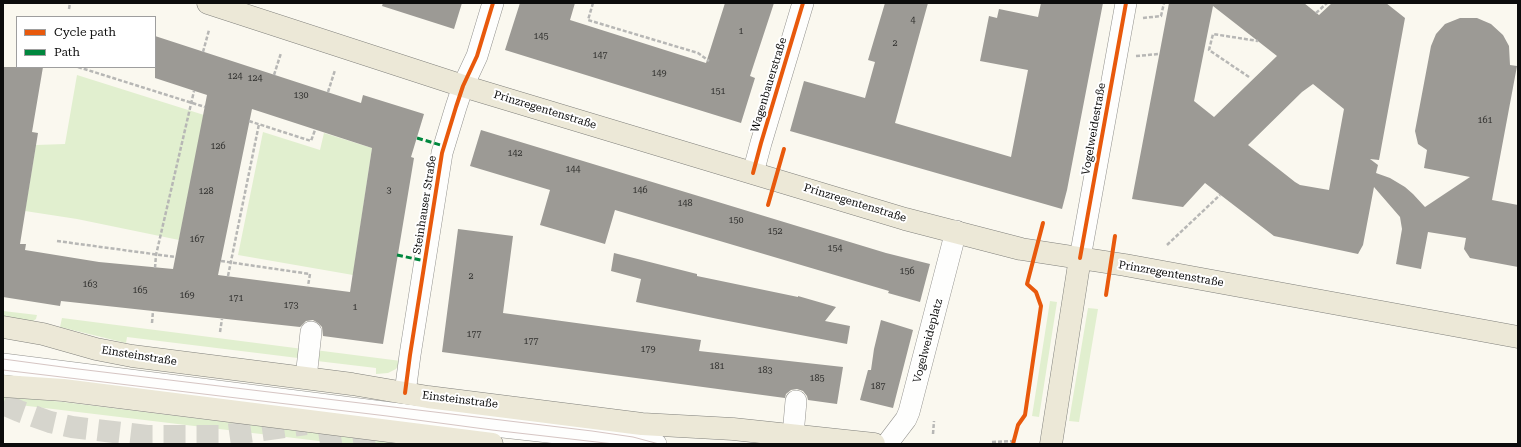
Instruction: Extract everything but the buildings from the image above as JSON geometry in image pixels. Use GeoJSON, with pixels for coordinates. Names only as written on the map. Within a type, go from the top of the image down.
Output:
{"type":"FeatureCollection","features":[{"type":"Feature","properties":{"kind":"main road","name":"Prinzregentenstraße"},"geometry":{"type":"LineString","coordinates":[[219,5],[463,86],[905,219],[1021,249],[1133,266],[1518,337]]}},
{"type":"Feature","properties":{"kind":"main road"},"geometry":{"type":"LineString","coordinates":[[1051,444],[1080,258]]}},
{"type":"Feature","properties":{"kind":"main road","name":"Einsteinstraße"},"geometry":{"type":"LineString","coordinates":[[3,327],[43,334],[96,349],[132,356],[352,384],[405,393],[642,424],[733,429],[874,444]]}},
{"type":"Feature","properties":{"kind":"main road"},"geometry":{"type":"LineString","coordinates":[[3,386],[93,394],[492,444]]}},
{"type":"Feature","properties":{"kind":"street","name":"Steinhauser Straße"},"geometry":{"type":"LineString","coordinates":[[405,393],[442,153],[463,86],[477,56],[493,3]]}},
{"type":"Feature","properties":{"kind":"street","name":"Wagenbauerstraße"},"geometry":{"type":"LineString","coordinates":[[753,173],[803,3]]}},
{"type":"Feature","properties":{"kind":"street","name":"Vogelweidestraße"},"geometry":{"type":"LineString","coordinates":[[1080,258],[1124,11]]}},
{"type":"Feature","properties":{"kind":"street","name":"Vogelweideplatz"},"geometry":{"type":"LineString","coordinates":[[887,444],[906,419],[909,412],[956,232]]}},
{"type":"Feature","properties":{"kind":"street"},"geometry":{"type":"LineString","coordinates":[[306,378],[310,332]]}},
{"type":"Feature","properties":{"kind":"street"},"geometry":{"type":"LineString","coordinates":[[3,364],[656,444]]}},
{"type":"Feature","properties":{"kind":"street"},"geometry":{"type":"LineString","coordinates":[[793,435],[796,402]]}},
{"type":"Feature","properties":{"kind":"street"},"geometry":{"type":"LineString","coordinates":[[475,423],[591,417]]}},
{"type":"Feature","properties":{"kind":"street"},"geometry":{"type":"LineString","coordinates":[[475,423],[492,430],[508,444]]}},
{"type":"Feature","properties":{"kind":"path"},"geometry":{"type":"LineString","coordinates":[[69,8],[70,3]]}},
{"type":"Feature","properties":{"kind":"path"},"geometry":{"type":"LineString","coordinates":[[593,3],[588,20],[698,53],[709,61]]}},
{"type":"Feature","properties":{"kind":"path"},"geometry":{"type":"LineString","coordinates":[[1124,11],[1161,16],[1164,3]]}},
{"type":"Feature","properties":{"kind":"path"},"geometry":{"type":"LineString","coordinates":[[1316,13],[1327,3]]}},
{"type":"Feature","properties":{"kind":"path"},"geometry":{"type":"LineString","coordinates":[[203,52],[209,30]]}},
{"type":"Feature","properties":{"kind":"path"},"geometry":{"type":"LineString","coordinates":[[1209,50],[1213,34],[1258,41]]}},
{"type":"Feature","properties":{"kind":"path"},"geometry":{"type":"LineString","coordinates":[[1204,50],[1209,50],[1249,77]]}},
{"type":"Feature","properties":{"kind":"path"},"geometry":{"type":"LineString","coordinates":[[274,75],[281,53]]}},
{"type":"Feature","properties":{"kind":"path"},"geometry":{"type":"LineString","coordinates":[[81,68],[205,107]]}},
{"type":"Feature","properties":{"kind":"path"},"geometry":{"type":"LineString","coordinates":[[328,92],[335,70]]}},
{"type":"Feature","properties":{"kind":"path"},"geometry":{"type":"LineString","coordinates":[[155,268],[156,255],[194,91]]}},
{"type":"Feature","properties":{"kind":"path"},"geometry":{"type":"LineString","coordinates":[[249,121],[311,141],[314,130]]}},
{"type":"Feature","properties":{"kind":"path"},"geometry":{"type":"LineString","coordinates":[[228,276],[259,124]]}},
{"type":"Feature","properties":{"kind":"path"},"geometry":{"type":"LineString","coordinates":[[1167,245],[1220,195]]}},
{"type":"Feature","properties":{"kind":"path"},"geometry":{"type":"LineString","coordinates":[[57,241],[175,257]]}},
{"type":"Feature","properties":{"kind":"path"},"geometry":{"type":"LineString","coordinates":[[221,261],[310,274],[308,286]]}},
{"type":"Feature","properties":{"kind":"path"},"geometry":{"type":"LineString","coordinates":[[152,323],[153,311]]}},
{"type":"Feature","properties":{"kind":"path"},"geometry":{"type":"LineString","coordinates":[[220,332],[222,319]]}},
{"type":"Feature","properties":{"kind":"path"},"geometry":{"type":"LineString","coordinates":[[933,434],[934,421]]}},
{"type":"Feature","properties":{"kind":"path"},"geometry":{"type":"LineString","coordinates":[[992,442],[1014,441]]}},
{"type":"Feature","properties":{"kind":"green space"},"geometry":{"type":"Polygon","coordinates":[[[77,75],[204,115],[179,240],[77,219],[25,211],[36,145],[65,144],[77,75]]]}},
{"type":"Feature","properties":{"kind":"green space"},"geometry":{"type":"Polygon","coordinates":[[[263,132],[320,150],[324,133],[372,148],[353,275],[238,255],[263,132]]]}},
{"type":"Feature","properties":{"kind":"green space"},"geometry":{"type":"Polygon","coordinates":[[[1050,301],[1057,302],[1039,417],[1032,416],[1050,301]]]}},
{"type":"Feature","properties":{"kind":"green space"},"geometry":{"type":"Polygon","coordinates":[[[1088,308],[1098,309],[1079,422],[1069,421],[1088,308]]]}},
{"type":"Feature","properties":{"kind":"green space"},"geometry":{"type":"Polygon","coordinates":[[[3,311],[37,315],[36,319],[33,321],[3,317],[3,311]]]}},
{"type":"Feature","properties":{"kind":"green space"},"geometry":{"type":"Polygon","coordinates":[[[62,318],[303,349],[298,358],[127,337],[126,343],[60,327],[62,318]]]}},
{"type":"Feature","properties":{"kind":"green space"},"geometry":{"type":"Polygon","coordinates":[[[315,350],[401,361],[396,369],[388,373],[376,374],[376,368],[317,361],[315,350]]]}},
{"type":"Feature","properties":{"kind":"green space"},"geometry":{"type":"Polygon","coordinates":[[[3,396],[405,444],[344,444],[3,403],[3,396]]]}},
{"type":"Feature","properties":{"kind":"tunnel"},"geometry":{"type":"LineString","coordinates":[[3,404],[50,422],[72,427],[147,436],[220,436],[306,424]]}},
{"type":"Feature","properties":{"kind":"tunnel"},"geometry":{"type":"LineString","coordinates":[[320,444],[386,433]]}},
{"type":"Feature","properties":{"kind":"tram line"},"geometry":{"type":"LineString","coordinates":[[3,359],[592,431],[633,437],[659,444]]}},
{"type":"Feature","properties":{"kind":"tram line"},"geometry":{"type":"LineString","coordinates":[[3,370],[614,444]]}},
{"type":"Feature","properties":{"kind":"marked path"},"geometry":{"type":"LineString","coordinates":[[417,138],[444,146]]}},
{"type":"Feature","properties":{"kind":"marked path"},"geometry":{"type":"LineString","coordinates":[[397,255],[425,261]]}},
{"type":"Feature","properties":{"kind":"cycle path"},"geometry":{"type":"LineString","coordinates":[[405,393],[442,153],[463,86],[477,56],[493,3]]}},
{"type":"Feature","properties":{"kind":"cycle path"},"geometry":{"type":"LineString","coordinates":[[753,173],[803,3]]}},
{"type":"Feature","properties":{"kind":"cycle path"},"geometry":{"type":"LineString","coordinates":[[1080,258],[1126,3]]}},
{"type":"Feature","properties":{"kind":"cycle path"},"geometry":{"type":"LineString","coordinates":[[768,205],[784,149]]}},
{"type":"Feature","properties":{"kind":"cycle path"},"geometry":{"type":"LineString","coordinates":[[1013,444],[1018,425],[1025,415],[1041,306],[1036,292],[1027,284],[1043,223]]}},
{"type":"Feature","properties":{"kind":"cycle path"},"geometry":{"type":"LineString","coordinates":[[1106,295],[1115,236]]}}]}
